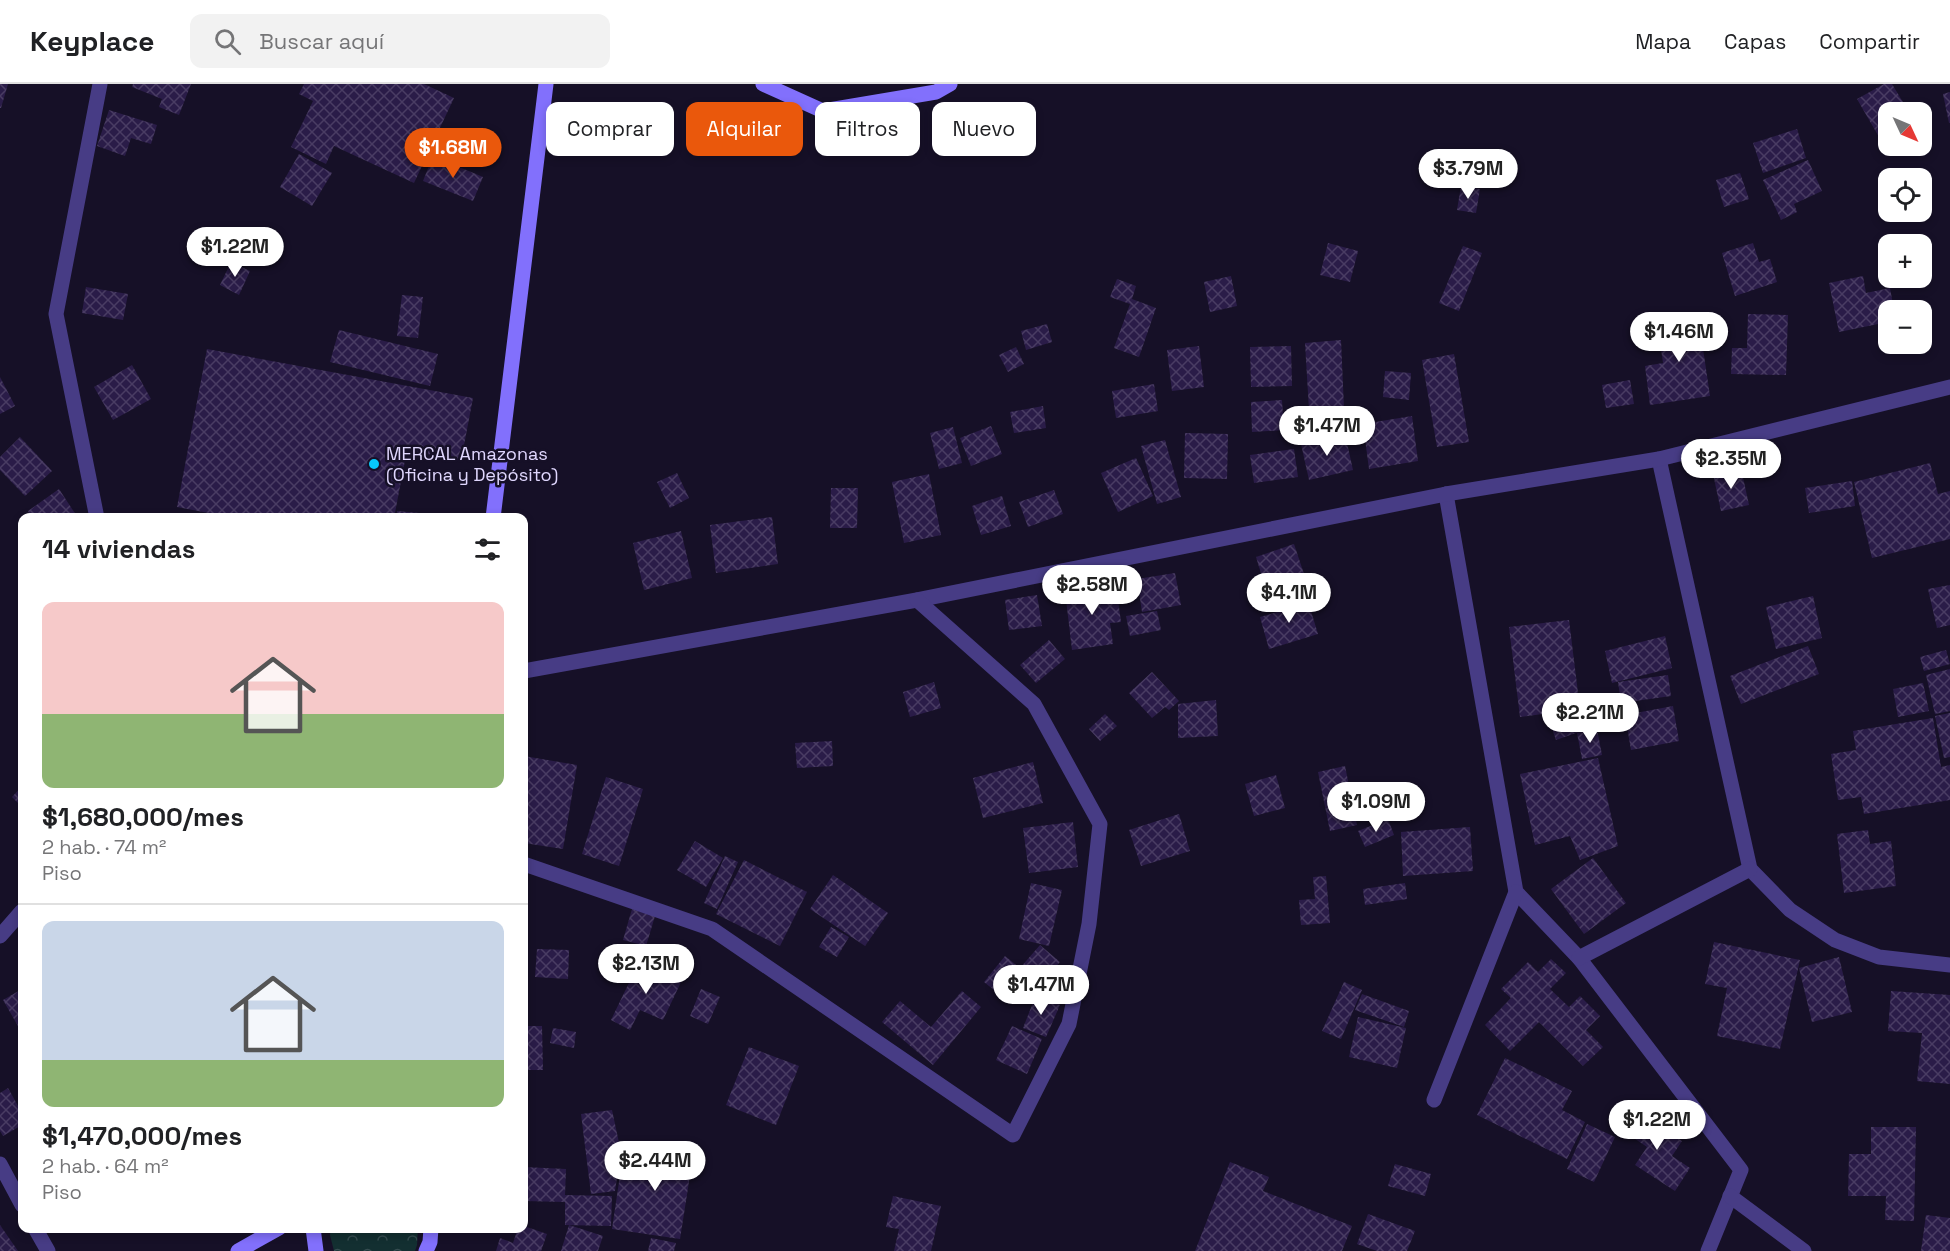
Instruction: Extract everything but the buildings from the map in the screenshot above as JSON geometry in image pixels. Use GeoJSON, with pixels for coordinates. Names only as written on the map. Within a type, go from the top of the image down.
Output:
{"type":"FeatureCollection","features":[{"type":"Feature","properties":{"kind":"main road"},"geometry":{"type":"LineString","coordinates":[[494,513],[546,84]]}},
{"type":"Feature","properties":{"kind":"main road"},"geometry":{"type":"LineString","coordinates":[[763,84],[823,111],[936,92],[950,84]]}},
{"type":"Feature","properties":{"kind":"main road"},"geometry":{"type":"LineString","coordinates":[[238,1251],[270,1233]]}},
{"type":"Feature","properties":{"kind":"main road"},"geometry":{"type":"LineString","coordinates":[[314,1233],[316,1251]]}},
{"type":"Feature","properties":{"kind":"street"},"geometry":{"type":"LineString","coordinates":[[96,513],[56,314],[100,84]]}},
{"type":"Feature","properties":{"kind":"street"},"geometry":{"type":"LineString","coordinates":[[528,670],[917,600],[1446,494],[1659,459],[1950,387]]}},
{"type":"Feature","properties":{"kind":"street"},"geometry":{"type":"LineString","coordinates":[[1659,459],[1750,869],[1790,910],[1835,940],[1879,957],[1950,965]]}},
{"type":"Feature","properties":{"kind":"street"},"geometry":{"type":"LineString","coordinates":[[1434,1100],[1516,892],[1446,494]]}},
{"type":"Feature","properties":{"kind":"street"},"geometry":{"type":"LineString","coordinates":[[528,865],[712,929],[1013,1135],[1069,1024],[1089,924],[1100,824],[1034,704],[917,600]]}},
{"type":"Feature","properties":{"kind":"street"},"geometry":{"type":"LineString","coordinates":[[1579,957],[1750,869]]}},
{"type":"Feature","properties":{"kind":"street"},"geometry":{"type":"LineString","coordinates":[[1516,892],[1579,957],[1741,1170],[1708,1251]]}},
{"type":"Feature","properties":{"kind":"street"},"geometry":{"type":"LineString","coordinates":[[0,936],[18,916]]}},
{"type":"Feature","properties":{"kind":"street"},"geometry":{"type":"LineString","coordinates":[[0,1164],[18,1198]]}},
{"type":"Feature","properties":{"kind":"street"},"geometry":{"type":"LineString","coordinates":[[1730,1196],[1803,1251]]}},
{"type":"Feature","properties":{"kind":"street"},"geometry":{"type":"LineString","coordinates":[[38,1233],[48,1251]]}},
{"type":"Feature","properties":{"kind":"green space"},"geometry":{"type":"Polygon","coordinates":[[[330,1233],[418,1233],[415,1251],[334,1251],[330,1233]]]}},
{"type":"Feature","properties":{"kind":"place","name":"MERCAL Amazonas (Oficina y Depósito)"},"geometry":{"type":"Point","coordinates":[374,464]}}]}
